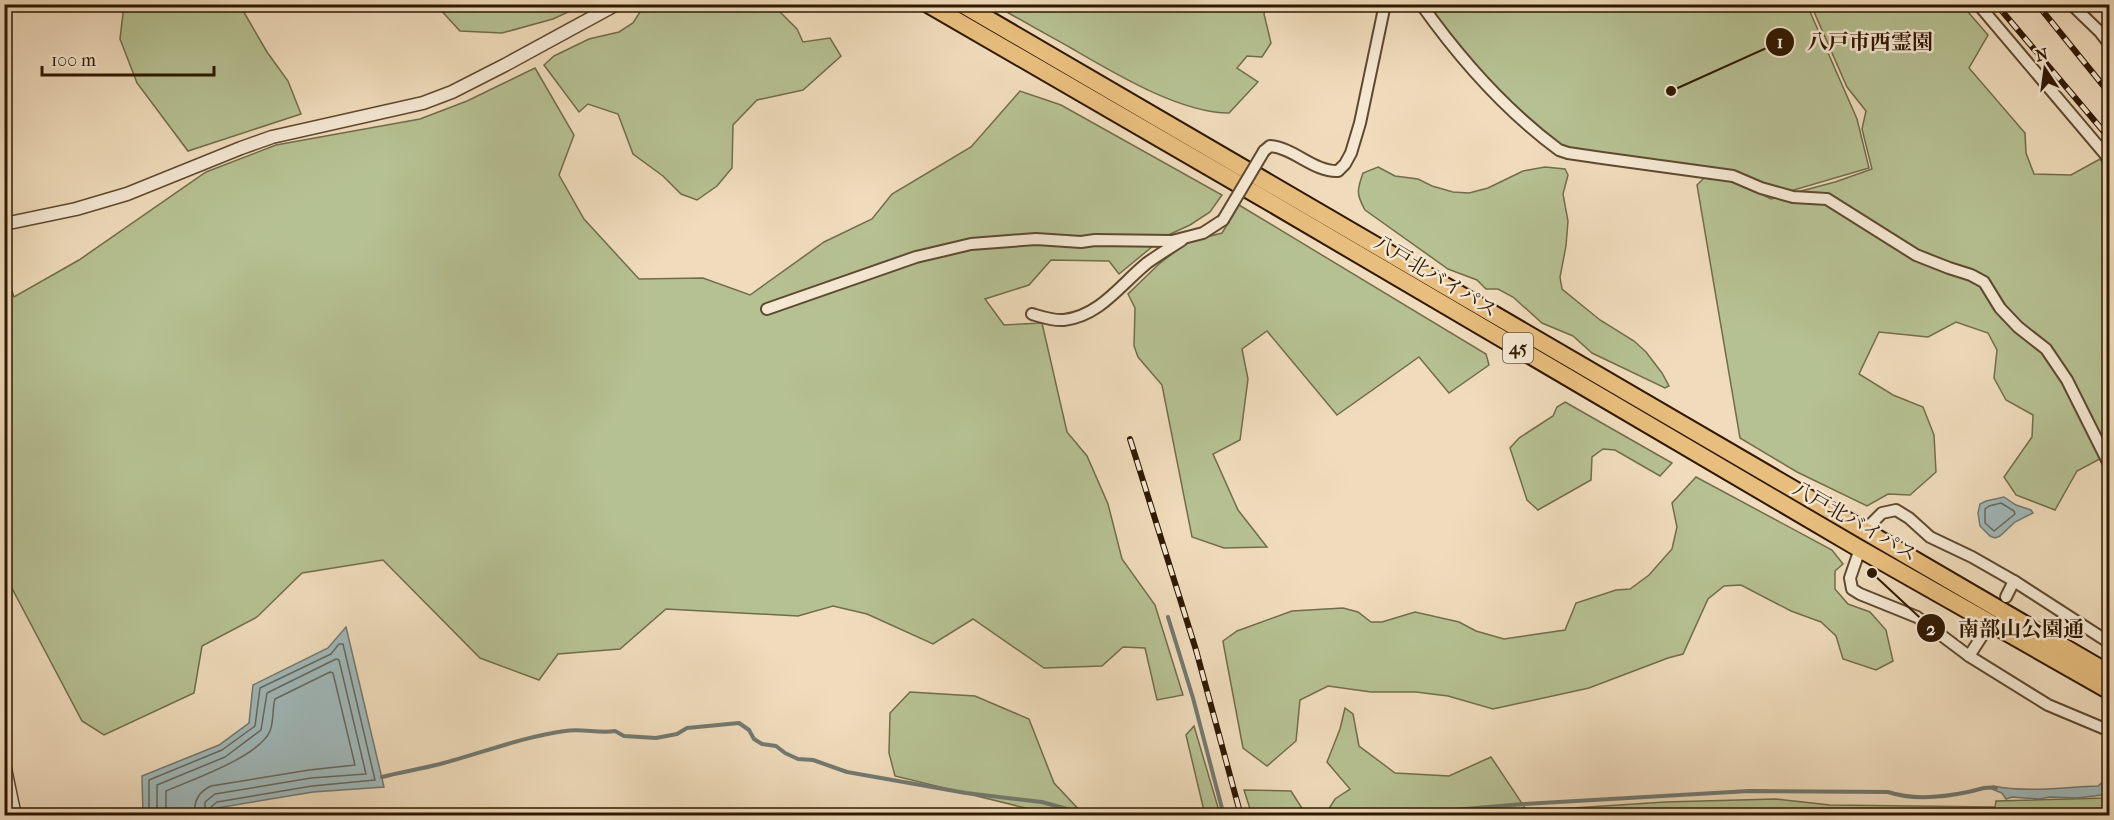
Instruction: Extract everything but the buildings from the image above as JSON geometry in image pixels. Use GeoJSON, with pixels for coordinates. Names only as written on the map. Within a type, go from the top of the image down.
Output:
{"type":"FeatureCollection","features":[{"type":"Feature","properties":{"kind":"highway","name":"八戸北バイパス"},"geometry":{"type":"LineString","coordinates":[[928,4],[1860,549],[2109,691]]}},
{"type":"Feature","properties":{"kind":"highway","name":"八戸北バイパス"},"geometry":{"type":"LineString","coordinates":[[962,4],[2109,674]]}},
{"type":"Feature","properties":{"kind":"street"},"geometry":{"type":"LineString","coordinates":[[4,224],[76,209],[127,194],[272,137],[423,103],[452,92],[505,65],[617,4]]}},
{"type":"Feature","properties":{"kind":"street"},"geometry":{"type":"LineString","coordinates":[[768,309],[916,257],[971,244],[1036,239],[1081,242],[1095,240],[1172,241],[1203,234],[1222,220],[1264,151],[1270,146],[1281,147],[1329,172],[1338,171],[1345,164],[1360,123],[1385,4]]}},
{"type":"Feature","properties":{"kind":"street"},"geometry":{"type":"LineString","coordinates":[[1421,4],[1472,70],[1515,113],[1559,150],[1733,176],[1761,188],[1793,197],[1827,199],[1916,255],[1984,282],[2000,308],[2018,327],[2046,350],[2067,380],[2109,466]]}},
{"type":"Feature","properties":{"kind":"street"},"geometry":{"type":"LineString","coordinates":[[1978,4],[2109,160]]}},
{"type":"Feature","properties":{"kind":"street"},"geometry":{"type":"LineString","coordinates":[[2070,4],[2100,32],[2109,45]]}},
{"type":"Feature","properties":{"kind":"street"},"geometry":{"type":"LineString","coordinates":[[1032,314],[1052,320],[1065,320],[1089,311],[1121,289],[1146,264],[1187,237]]}},
{"type":"Feature","properties":{"kind":"street"},"geometry":{"type":"LineString","coordinates":[[1863,532],[1882,513],[1896,510],[1909,518],[1930,537],[2014,581],[2109,643]]}},
{"type":"Feature","properties":{"kind":"street"},"geometry":{"type":"LineString","coordinates":[[1860,549],[1850,578],[1851,589],[1917,617],[1969,656],[2048,705],[2109,731]]}},
{"type":"Feature","properties":{"kind":"street"},"geometry":{"type":"LineString","coordinates":[[2006,597],[2014,581]]}},
{"type":"Feature","properties":{"kind":"street"},"geometry":{"type":"LineString","coordinates":[[1969,656],[1982,636]]}},
{"type":"Feature","properties":{"kind":"street"},"geometry":{"type":"LineString","coordinates":[[4,764],[15,816]]}},
{"type":"Feature","properties":{"kind":"green space"},"geometry":{"type":"Polygon","coordinates":[[[645,4],[773,5],[797,29],[803,42],[830,38],[841,56],[803,90],[757,100],[733,125],[732,168],[717,186],[697,200],[681,194],[663,176],[633,154],[618,114],[588,104],[579,112],[544,65],[554,56],[589,39],[619,32],[633,23],[645,4]]]}},
{"type":"Feature","properties":{"kind":"green space"},"geometry":{"type":"Polygon","coordinates":[[[124,5],[242,5],[242,9],[267,52],[288,81],[301,114],[188,151],[137,83],[120,39],[124,5]]]}},
{"type":"Feature","properties":{"kind":"green space"},"geometry":{"type":"Polygon","coordinates":[[[436,5],[583,5],[553,19],[502,33],[460,31],[436,5]]]}},
{"type":"Feature","properties":{"kind":"green space"},"geometry":{"type":"Polygon","coordinates":[[[995,5],[1267,5],[1264,14],[1271,43],[1262,57],[1247,56],[1237,68],[1258,82],[1229,113],[1210,111],[1148,90],[995,5]]]}},
{"type":"Feature","properties":{"kind":"green space"},"geometry":{"type":"Polygon","coordinates":[[[1426,5],[1807,5],[1857,119],[1869,168],[1787,192],[1563,148],[1545,135],[1477,70],[1426,5]]]}},
{"type":"Feature","properties":{"kind":"green space"},"geometry":{"type":"Polygon","coordinates":[[[1811,5],[1962,5],[1988,35],[1969,68],[2025,133],[2026,153],[2034,174],[2071,175],[2100,159],[2109,172],[2109,454],[2077,471],[2055,510],[2016,495],[2004,477],[2032,437],[2033,415],[2006,400],[1994,378],[1997,350],[1988,333],[1956,322],[1928,337],[1879,332],[1859,374],[1893,395],[1923,407],[1934,435],[1936,472],[1910,495],[1888,494],[1867,506],[1797,472],[1740,438],[1697,185],[1706,176],[1736,182],[1771,199],[1835,182],[1872,169],[1862,129],[1866,111],[1847,87],[1811,5]]]}},
{"type":"Feature","properties":{"kind":"green space"},"geometry":{"type":"Polygon","coordinates":[[[535,68],[574,135],[559,175],[584,219],[639,279],[703,278],[750,295],[824,242],[872,219],[892,194],[971,147],[1020,91],[1061,105],[1222,195],[1210,212],[1190,225],[1164,237],[1119,274],[1109,261],[1051,260],[1029,285],[985,299],[1004,325],[1042,323],[1067,432],[1087,456],[1108,504],[1122,559],[1155,605],[1183,695],[1157,700],[1145,648],[1123,647],[1102,666],[1044,668],[973,619],[933,644],[867,614],[833,606],[798,616],[666,609],[620,649],[558,654],[539,680],[480,658],[383,560],[302,573],[257,617],[202,646],[194,693],[104,735],[82,721],[5,575],[4,268],[14,297],[79,260],[206,172],[276,145],[420,119],[467,101],[535,68]]]}},
{"type":"Feature","properties":{"kind":"green space"},"geometry":{"type":"Polygon","coordinates":[[[1378,167],[1395,176],[1418,179],[1453,192],[1469,193],[1488,188],[1523,171],[1545,167],[1565,169],[1568,175],[1563,194],[1568,221],[1560,277],[1562,289],[1600,320],[1634,341],[1646,352],[1669,386],[1665,388],[1592,353],[1573,336],[1542,323],[1513,297],[1498,289],[1486,289],[1477,280],[1448,269],[1365,210],[1358,192],[1363,173],[1378,167]]]}},
{"type":"Feature","properties":{"kind":"green space"},"geometry":{"type":"Polygon","coordinates":[[[1239,205],[1486,354],[1489,365],[1449,393],[1419,357],[1337,415],[1267,331],[1242,349],[1248,379],[1240,440],[1213,454],[1238,510],[1267,547],[1224,548],[1192,537],[1162,385],[1138,357],[1134,346],[1135,308],[1128,294],[1159,264],[1187,242],[1222,233],[1239,205]]]}},
{"type":"Feature","properties":{"kind":"green space"},"geometry":{"type":"Polygon","coordinates":[[[1565,402],[1672,463],[1660,476],[1615,450],[1603,449],[1592,457],[1591,480],[1538,510],[1527,500],[1510,448],[1519,438],[1553,416],[1557,407],[1565,402]]]}},
{"type":"Feature","properties":{"kind":"green space"},"geometry":{"type":"Polygon","coordinates":[[[1696,477],[1832,550],[1843,564],[1835,571],[1835,589],[1848,604],[1870,612],[1886,630],[1893,661],[1876,670],[1843,659],[1836,636],[1821,622],[1791,611],[1741,585],[1724,586],[1708,599],[1683,654],[1589,688],[1493,709],[1448,696],[1416,692],[1371,692],[1328,686],[1300,700],[1296,741],[1267,766],[1243,748],[1223,641],[1237,631],[1292,611],[1343,608],[1358,612],[1371,622],[1382,622],[1415,612],[1459,622],[1476,631],[1504,639],[1565,630],[1576,603],[1616,590],[1630,589],[1649,575],[1672,549],[1677,527],[1672,503],[1696,477]]]}},
{"type":"Feature","properties":{"kind":"green space"},"geometry":{"type":"Polygon","coordinates":[[[910,692],[975,696],[1029,719],[1054,783],[1084,815],[1046,815],[1046,813],[895,776],[889,753],[890,713],[910,692]]]}},
{"type":"Feature","properties":{"kind":"green space"},"geometry":{"type":"Polygon","coordinates":[[[1345,708],[1353,714],[1359,746],[1395,773],[1449,776],[1491,757],[1527,811],[1665,802],[1776,799],[1830,805],[1995,807],[1996,801],[2104,798],[2109,788],[2109,815],[1325,815],[1335,799],[1350,789],[1327,762],[1340,729],[1345,708]]]}},
{"type":"Feature","properties":{"kind":"green space"},"geometry":{"type":"Polygon","coordinates":[[[1194,726],[1220,815],[1205,815],[1186,735],[1194,726]]]}},
{"type":"Feature","properties":{"kind":"green space"},"geometry":{"type":"Polygon","coordinates":[[[1244,790],[1291,791],[1305,813],[1325,815],[1252,815],[1244,790]]]}},
{"type":"Feature","properties":{"kind":"water"},"geometry":{"type":"Polygon","coordinates":[[[2004,497],[2033,513],[2015,522],[1995,538],[1980,526],[1978,513],[1980,504],[2004,497]]]}},
{"type":"Feature","properties":{"kind":"water"},"geometry":{"type":"Polygon","coordinates":[[[346,627],[384,787],[313,792],[217,808],[219,815],[143,815],[142,776],[219,745],[249,723],[253,685],[328,648],[346,627]]]}},
{"type":"Feature","properties":{"kind":"water"},"geometry":{"type":"Polygon","coordinates":[[[2109,754],[2109,785],[2102,795],[2077,798],[2012,797],[2006,799],[2002,793],[1992,789],[1993,786],[2033,789],[2098,786],[2106,779],[2109,754]]]}},
{"type":"Feature","properties":{"kind":"waterway"},"geometry":{"type":"LineString","coordinates":[[1168,617],[1193,698],[1224,816]]}},
{"type":"Feature","properties":{"kind":"waterway"},"geometry":{"type":"LineString","coordinates":[[382,777],[440,764],[533,737],[565,731],[615,731],[624,736],[656,738],[677,734],[687,728],[739,723],[762,744],[776,746],[798,759],[813,760],[847,772],[966,793],[1042,802],[1092,816]]}},
{"type":"Feature","properties":{"kind":"waterway"},"geometry":{"type":"LineString","coordinates":[[1384,816],[1523,804],[1749,791],[1888,792],[1897,795],[1928,797],[1996,788]]}},
{"type":"Feature","properties":{"kind":"waterway"},"geometry":{"type":"LineString","coordinates":[[1235,816],[1254,810],[1273,816]]}},
{"type":"Feature","properties":{"kind":"railway"},"geometry":{"type":"LineString","coordinates":[[1996,4],[2110,139]]}},
{"type":"Feature","properties":{"kind":"railway"},"geometry":{"type":"LineString","coordinates":[[2037,4],[2110,94]]}},
{"type":"Feature","properties":{"kind":"railway"},"geometry":{"type":"LineString","coordinates":[[1130,439],[1196,650],[1241,816]]}},
{"type":"Feature","properties":{"kind":"place","name":"八戸市西霊園"},"geometry":{"type":"Point","coordinates":[1671,91]}},
{"type":"Feature","properties":{"kind":"place","name":"南部山公園通"},"geometry":{"type":"Point","coordinates":[1872,573]}}]}
